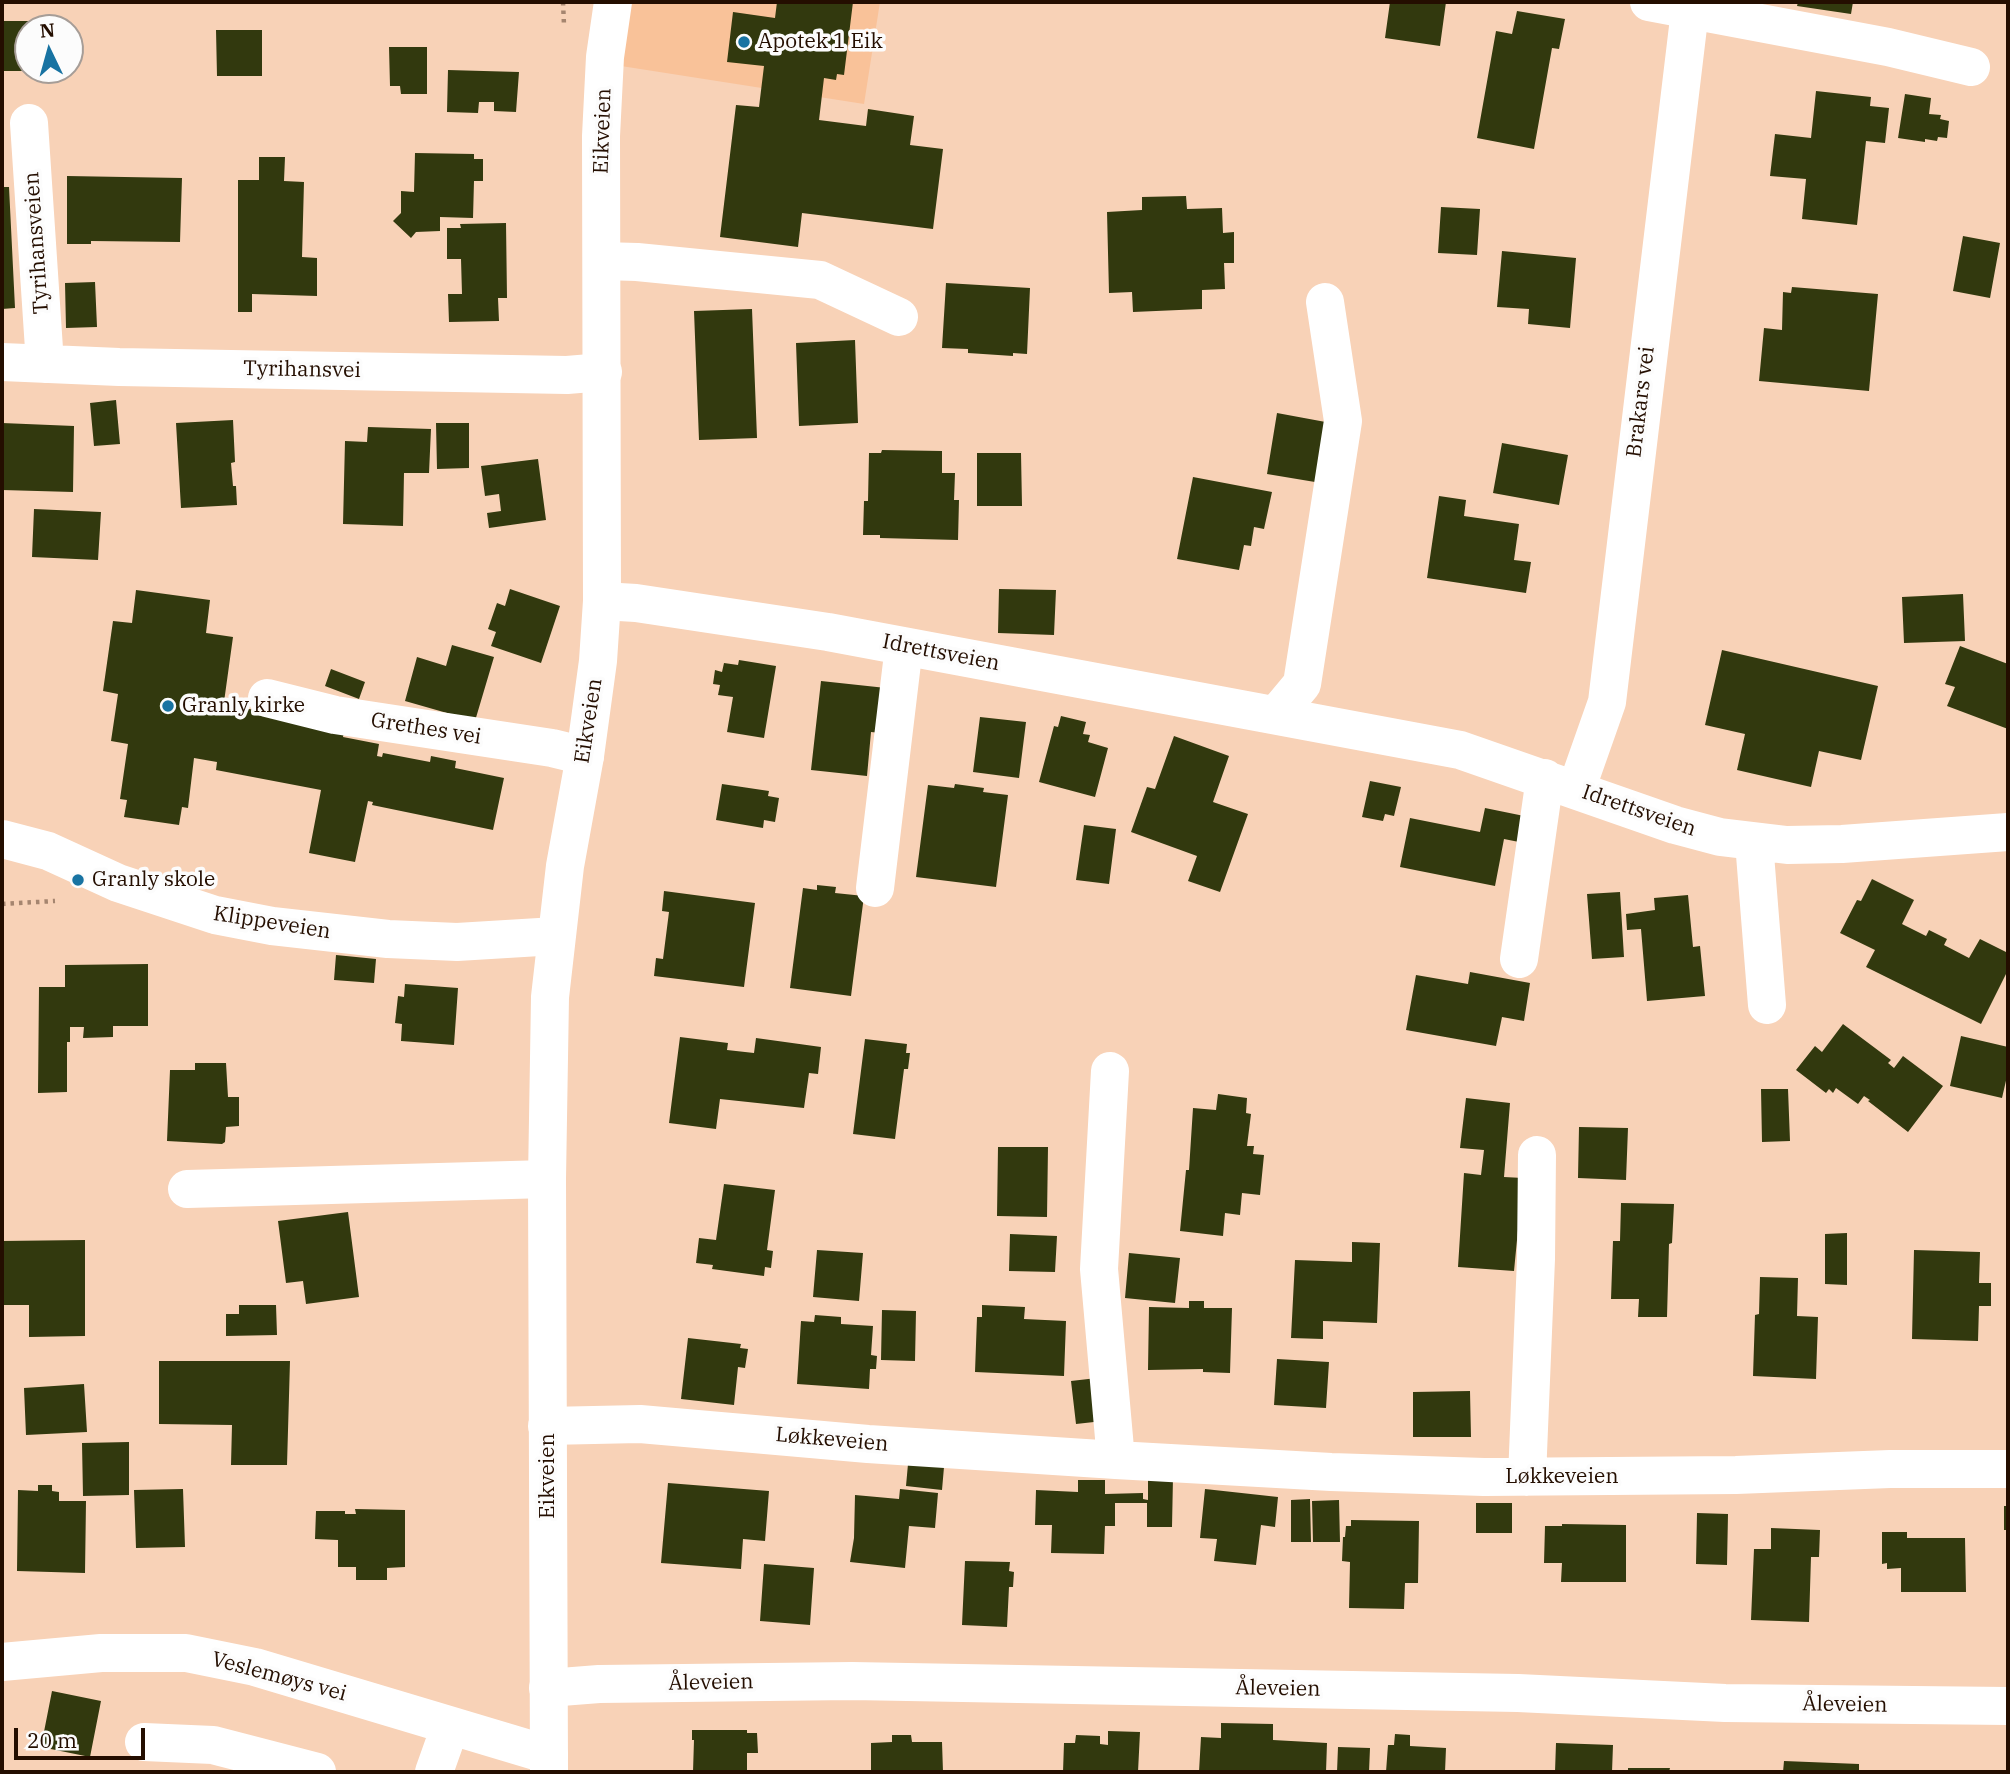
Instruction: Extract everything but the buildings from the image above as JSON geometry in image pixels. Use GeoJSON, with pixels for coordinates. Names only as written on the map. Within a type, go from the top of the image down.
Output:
{"type":"FeatureCollection","features":[{"type":"Feature","properties":{"kind":"street","name":"Eikveien"},"geometry":{"type":"LineString","coordinates":[[549,1764],[547,1179],[550,1011],[565,866],[585,756],[598,661],[602,601],[601,136],[605,57],[613,2]]}},
{"type":"Feature","properties":{"kind":"street"},"geometry":{"type":"LineString","coordinates":[[1649,2],[1690,6],[1971,67]]}},
{"type":"Feature","properties":{"kind":"street","name":"Brakars vei"},"geometry":{"type":"LineString","coordinates":[[1519,958],[1561,784],[1607,702],[1690,6]]}},
{"type":"Feature","properties":{"kind":"street","name":"Tyrihansveien"},"geometry":{"type":"LineString","coordinates":[[29,123],[45,364]]}},
{"type":"Feature","properties":{"kind":"street"},"geometry":{"type":"LineString","coordinates":[[602,261],[820,280],[899,317]]}},
{"type":"Feature","properties":{"kind":"street"},"geometry":{"type":"LineString","coordinates":[[1277,714],[1302,684],[1343,421],[1325,302]]}},
{"type":"Feature","properties":{"kind":"street","name":"Tyrihansvei"},"geometry":{"type":"LineString","coordinates":[[2,362],[567,375],[603,372]]}},
{"type":"Feature","properties":{"kind":"street","name":"Idrettsveien"},"geometry":{"type":"LineString","coordinates":[[602,601],[649,605],[828,632],[1461,750],[1675,825],[1720,837],[1787,845],[1842,844],[2008,832]]}},
{"type":"Feature","properties":{"kind":"street"},"geometry":{"type":"LineString","coordinates":[[875,888],[904,646]]}},
{"type":"Feature","properties":{"kind":"street","name":"Grethes vei"},"geometry":{"type":"LineString","coordinates":[[267,698],[335,715],[552,748],[585,756]]}},
{"type":"Feature","properties":{"kind":"street","name":"Klippeveien"},"geometry":{"type":"LineString","coordinates":[[2,839],[48,851],[118,883],[215,915],[272,926],[388,939],[457,942],[556,936]]}},
{"type":"Feature","properties":{"kind":"street"},"geometry":{"type":"LineString","coordinates":[[1754,842],[1767,1005]]}},
{"type":"Feature","properties":{"kind":"street"},"geometry":{"type":"LineString","coordinates":[[1110,1071],[1099,1269],[1116,1460]]}},
{"type":"Feature","properties":{"kind":"street"},"geometry":{"type":"LineString","coordinates":[[1527,1477],[1536,1259],[1537,1155]]}},
{"type":"Feature","properties":{"kind":"street"},"geometry":{"type":"LineString","coordinates":[[187,1189],[547,1179]]}},
{"type":"Feature","properties":{"kind":"street","name":"Løkkeveien"},"geometry":{"type":"LineString","coordinates":[[547,1426],[640,1424],[868,1444],[1331,1472],[1527,1477],[2008,1469]]}},
{"type":"Feature","properties":{"kind":"street","name":"Veslemøys vei"},"geometry":{"type":"LineString","coordinates":[[2,1662],[101,1653],[186,1653],[255,1667],[450,1727],[549,1764]]}},
{"type":"Feature","properties":{"kind":"street","name":"Åleveien"},"geometry":{"type":"LineString","coordinates":[[548,1688],[599,1684],[866,1681],[1518,1693],[1725,1703],[2008,1706]]}},
{"type":"Feature","properties":{"kind":"street"},"geometry":{"type":"LineString","coordinates":[[434,1772],[450,1727]]}},
{"type":"Feature","properties":{"kind":"street"},"geometry":{"type":"LineString","coordinates":[[144,1742],[213,1745],[317,1772]]}},
{"type":"Feature","properties":{"kind":"shaded area"},"geometry":{"type":"Polygon","coordinates":[[[629,2],[880,2],[864,104],[621,66],[629,2]]]}},
{"type":"Feature","properties":{"kind":"place","name":"Apotek 1 Eik"},"geometry":{"type":"Point","coordinates":[744,42]}},
{"type":"Feature","properties":{"kind":"place","name":"Granly kirke"},"geometry":{"type":"Point","coordinates":[168,706]}},
{"type":"Feature","properties":{"kind":"place","name":"Granly skole"},"geometry":{"type":"Point","coordinates":[78,880]}}]}
